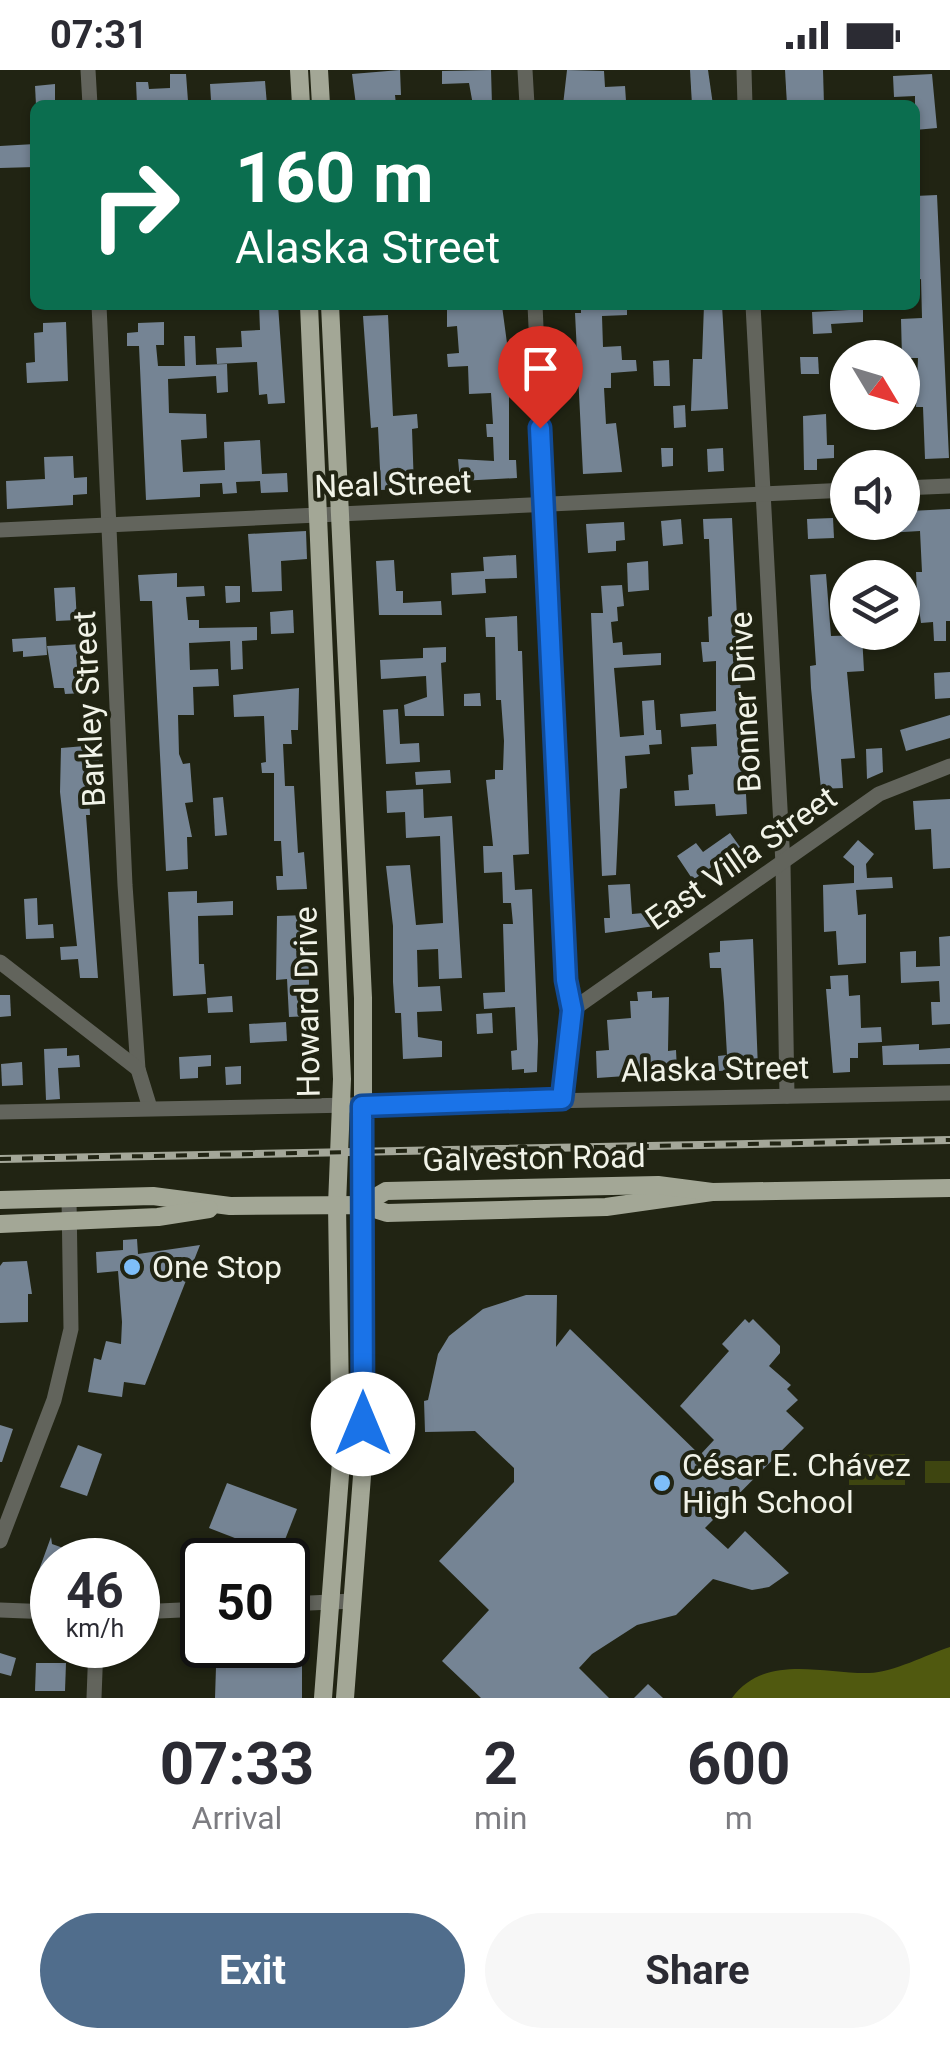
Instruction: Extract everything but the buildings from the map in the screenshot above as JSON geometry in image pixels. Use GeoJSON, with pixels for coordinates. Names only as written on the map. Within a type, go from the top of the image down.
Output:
{"type":"FeatureCollection","features":[{"type":"Feature","properties":{"kind":"main road"},"geometry":{"type":"LineString","coordinates":[[299,70],[301,100]]}},
{"type":"Feature","properties":{"kind":"main road"},"geometry":{"type":"LineString","coordinates":[[319,70],[321,100]]}},
{"type":"Feature","properties":{"kind":"main road","name":"Howard Drive"},"geometry":{"type":"LineString","coordinates":[[309,310],[340,998],[336,1205],[341,1425],[332,1602],[322,1698]]}},
{"type":"Feature","properties":{"kind":"main road","name":"Howard Drive"},"geometry":{"type":"LineString","coordinates":[[330,310],[363,998],[361,1531],[345,1698]]}},
{"type":"Feature","properties":{"kind":"main road"},"geometry":{"type":"LineString","coordinates":[[312,387],[334,386]]}},
{"type":"Feature","properties":{"kind":"main road"},"geometry":{"type":"LineString","coordinates":[[328,743],[351,742]]}},
{"type":"Feature","properties":{"kind":"main road","name":"Galveston Road"},"geometry":{"type":"LineString","coordinates":[[362,1205],[386,1190],[658,1185],[712,1192]]}},
{"type":"Feature","properties":{"kind":"main road"},"geometry":{"type":"LineString","coordinates":[[578,1187],[579,1208]]}},
{"type":"Feature","properties":{"kind":"main road","name":"Galveston Road"},"geometry":{"type":"LineString","coordinates":[[0,1200],[153,1196],[230,1206],[362,1205],[387,1214],[579,1208],[712,1192],[950,1188]]}},
{"type":"Feature","properties":{"kind":"main road","name":"Galveston Road"},"geometry":{"type":"LineString","coordinates":[[0,1224],[158,1217],[230,1206]]}},
{"type":"Feature","properties":{"kind":"main road"},"geometry":{"type":"LineString","coordinates":[[341,1425],[363,1424]]}},
{"type":"Feature","properties":{"kind":"street"},"geometry":{"type":"LineString","coordinates":[[88,70],[90,100]]}},
{"type":"Feature","properties":{"kind":"street"},"geometry":{"type":"LineString","coordinates":[[525,70],[527,100]]}},
{"type":"Feature","properties":{"kind":"street"},"geometry":{"type":"LineString","coordinates":[[744,70],[745,100]]}},
{"type":"Feature","properties":{"kind":"street","name":"Barkley Street"},"geometry":{"type":"LineString","coordinates":[[99,310],[138,1069],[150,1108]]}},
{"type":"Feature","properties":{"kind":"street"},"geometry":{"type":"LineString","coordinates":[[535,310],[566,980],[572,1010],[562,1099]]}},
{"type":"Feature","properties":{"kind":"street","name":"Bonner Drive"},"geometry":{"type":"LineString","coordinates":[[753,310],[784,864],[787,1096]]}},
{"type":"Feature","properties":{"kind":"street"},"geometry":{"type":"LineString","coordinates":[[920,487],[950,486]]}},
{"type":"Feature","properties":{"kind":"street","name":"Neal Street"},"geometry":{"type":"LineString","coordinates":[[0,530],[830,491]]}},
{"type":"Feature","properties":{"kind":"street","name":"East Villa Street"},"geometry":{"type":"LineString","coordinates":[[572,1010],[879,794],[950,766]]}},
{"type":"Feature","properties":{"kind":"street"},"geometry":{"type":"LineString","coordinates":[[0,962],[138,1069]]}},
{"type":"Feature","properties":{"kind":"street","name":"Alaska Street"},"geometry":{"type":"LineString","coordinates":[[0,1112],[950,1093]]}},
{"type":"Feature","properties":{"kind":"street"},"geometry":{"type":"LineString","coordinates":[[0,1541],[54,1400],[71,1329],[68,1198]]}},
{"type":"Feature","properties":{"kind":"street"},"geometry":{"type":"LineString","coordinates":[[310,1603],[353,1601]]}},
{"type":"Feature","properties":{"kind":"street"},"geometry":{"type":"LineString","coordinates":[[0,1610],[30,1611]]}},
{"type":"Feature","properties":{"kind":"street"},"geometry":{"type":"LineString","coordinates":[[94,1698],[95,1668]]}},
{"type":"Feature","properties":{"kind":"green space"},"geometry":{"type":"Polygon","coordinates":[[[905,1454],[905,1485],[849,1485],[849,1455],[905,1454]]]}},
{"type":"Feature","properties":{"kind":"green space"},"geometry":{"type":"Polygon","coordinates":[[[925,1461],[950,1461],[950,1483],[925,1483],[925,1461]]]}},
{"type":"Feature","properties":{"kind":"green space"},"geometry":{"type":"Polygon","coordinates":[[[950,1647],[950,1698],[732,1698],[745,1684],[778,1671],[879,1672],[950,1647]]]}},
{"type":"Feature","properties":{"kind":"railway"},"geometry":{"type":"LineString","coordinates":[[0,1159],[950,1140]]}},
{"type":"Feature","properties":{"kind":"place","name":"One Stop"},"geometry":{"type":"Point","coordinates":[132,1267]}},
{"type":"Feature","properties":{"kind":"place","name":"César E. Chávez High School"},"geometry":{"type":"Point","coordinates":[662,1483]}},
{"type":"Feature","properties":{"kind":"route"},"geometry":{"type":"LineString","coordinates":[[363,1424],[362,1106],[562,1099],[572,1010],[566,980],[540,428]]}}]}
